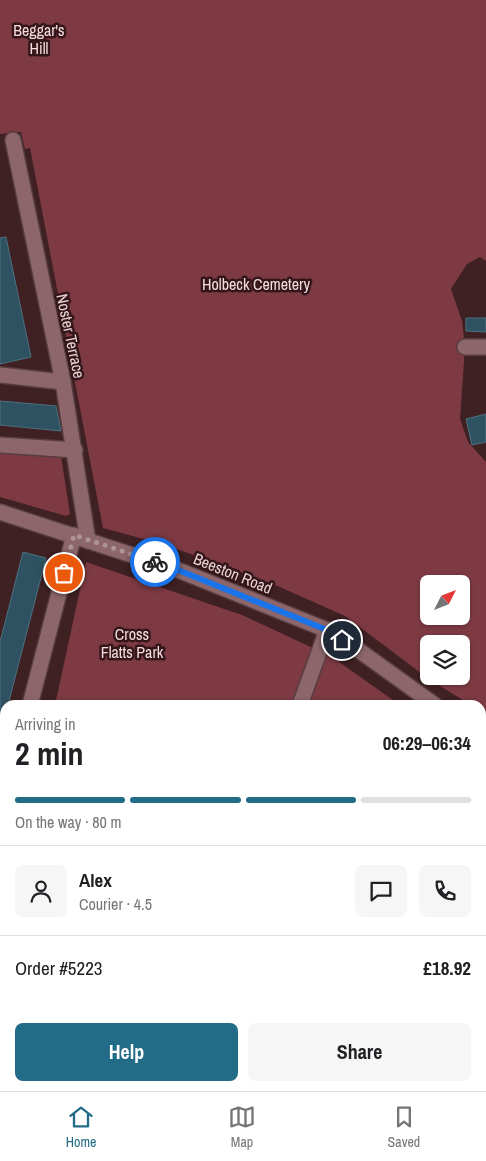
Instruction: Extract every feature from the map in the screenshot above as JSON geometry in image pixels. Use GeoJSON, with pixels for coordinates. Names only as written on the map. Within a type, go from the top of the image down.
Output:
{"type":"FeatureCollection","features":[{"type":"Feature","properties":{"kind":"street","name":"Noster Terrace"},"geometry":{"type":"LineString","coordinates":[[13,140],[63,382],[88,541]]}},
{"type":"Feature","properties":{"kind":"street"},"geometry":{"type":"LineString","coordinates":[[465,347],[486,347]]}},
{"type":"Feature","properties":{"kind":"street"},"geometry":{"type":"LineString","coordinates":[[0,375],[63,382]]}},
{"type":"Feature","properties":{"kind":"street"},"geometry":{"type":"LineString","coordinates":[[0,445],[75,450]]}},
{"type":"Feature","properties":{"kind":"street","name":"Beeston Road"},"geometry":{"type":"LineString","coordinates":[[0,512],[178,570],[327,630],[428,700]]}},
{"type":"Feature","properties":{"kind":"street"},"geometry":{"type":"LineString","coordinates":[[31,700],[74,535]]}},
{"type":"Feature","properties":{"kind":"street"},"geometry":{"type":"LineString","coordinates":[[302,700],[327,630]]}},
{"type":"Feature","properties":{"kind":"green space","name":"Holbeck Cemetery"},"geometry":{"type":"Polygon","coordinates":[[[0,0],[486,0],[486,261],[480,257],[467,264],[451,289],[462,321],[465,347],[460,419],[468,442],[486,462],[486,700],[463,700],[438,685],[470,685],[470,635],[420,635],[420,672],[345,616],[273,584],[219,564],[162,544],[103,528],[30,148],[25,149],[21,132],[0,134],[0,0]]]}},
{"type":"Feature","properties":{"kind":"green space"},"geometry":{"type":"Polygon","coordinates":[[[0,450],[61,456],[70,514],[66,516],[0,497],[0,450]]]}},
{"type":"Feature","properties":{"kind":"green space","name":"Cross Flatts Park"},"geometry":{"type":"Polygon","coordinates":[[[86,562],[242,615],[332,657],[393,700],[56,700],[86,562]]]}},
{"type":"Feature","properties":{"kind":"building"},"geometry":{"type":"Polygon","coordinates":[[[6,237],[31,357],[0,364],[0,238],[6,237]]]}},
{"type":"Feature","properties":{"kind":"building"},"geometry":{"type":"Polygon","coordinates":[[[466,318],[486,318],[486,332],[466,331],[466,318]]]}},
{"type":"Feature","properties":{"kind":"building"},"geometry":{"type":"Polygon","coordinates":[[[0,401],[56,406],[61,431],[0,425],[0,401]]]}},
{"type":"Feature","properties":{"kind":"building"},"geometry":{"type":"Polygon","coordinates":[[[486,414],[486,442],[472,445],[466,419],[486,414]]]}},
{"type":"Feature","properties":{"kind":"building"},"geometry":{"type":"Polygon","coordinates":[[[23,552],[46,558],[9,700],[0,700],[0,642],[23,552]]]}},
{"type":"Feature","properties":{"kind":"way so far"},"geometry":{"type":"LineString","coordinates":[[64,573],[74,535],[155,562]]}},
{"type":"Feature","properties":{"kind":"route"},"geometry":{"type":"LineString","coordinates":[[155,562],[327,630],[342,640]]}},
{"type":"Feature","properties":{"kind":"park label","name":"Beggar's Hill"},"geometry":{"type":"Point","coordinates":[39,39]}}]}
